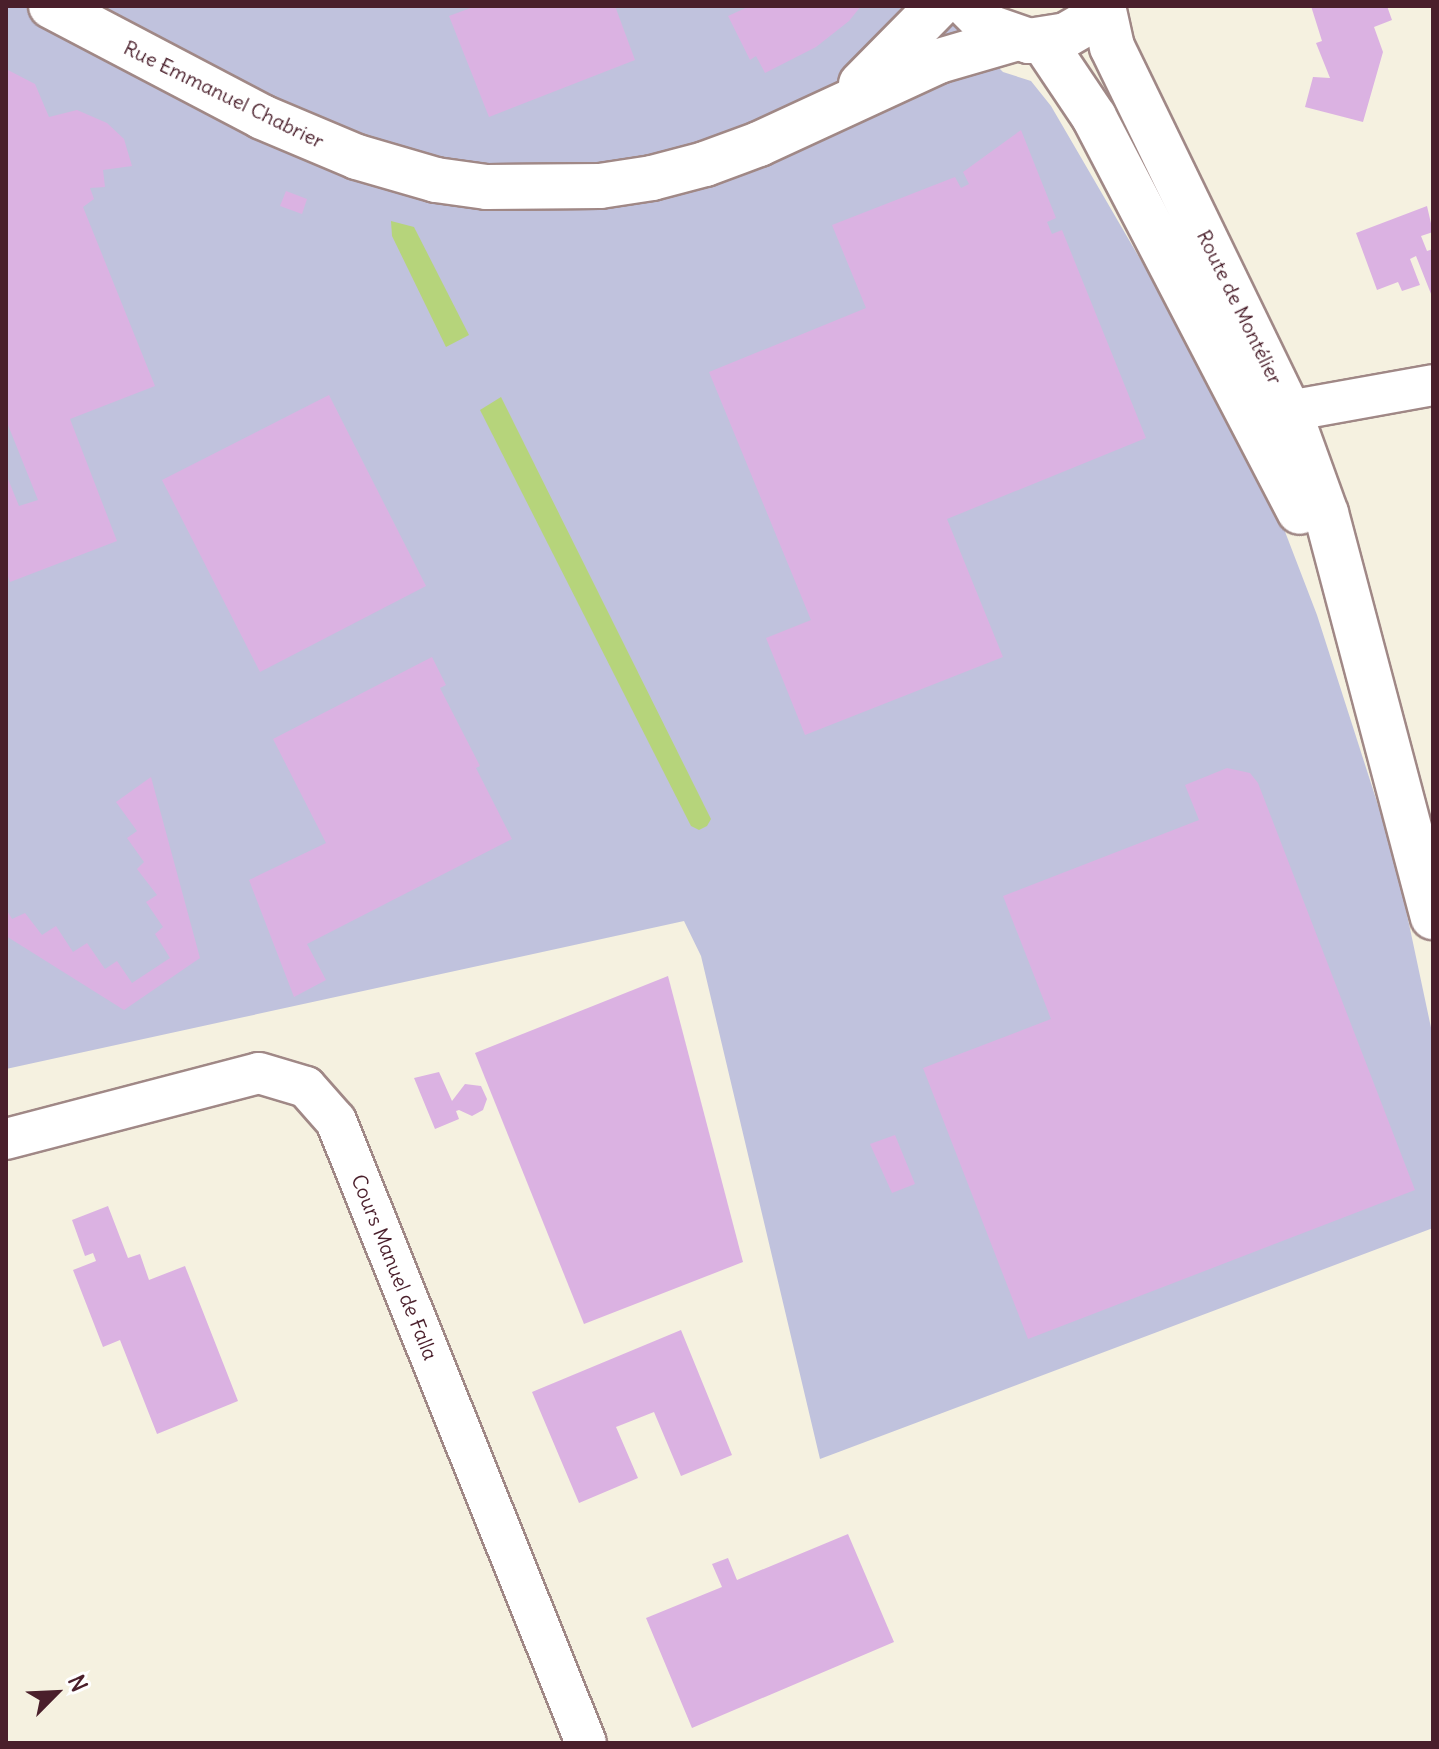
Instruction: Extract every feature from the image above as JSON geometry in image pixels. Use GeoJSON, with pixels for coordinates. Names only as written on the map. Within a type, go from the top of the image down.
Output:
{"type":"FeatureCollection","features":[{"type":"Feature","properties":{"kind":"main road","name":"Rue Emmanuel Chabrier"},"geometry":{"type":"LineString","coordinates":[[51,6],[262,117],[357,157],[436,180],[536,188],[600,186],[652,178],[759,144],[939,61],[1029,40]]}},
{"type":"Feature","properties":{"kind":"main road","name":"Rue Emmanuel Chabrier"},"geometry":{"type":"LineString","coordinates":[[820,116],[871,75],[938,6]]}},
{"type":"Feature","properties":{"kind":"main road","name":"Route de Montélier"},"geometry":{"type":"LineString","coordinates":[[968,6],[989,27],[1029,40],[1066,35],[1087,23],[1102,6]]}},
{"type":"Feature","properties":{"kind":"main road","name":"Route de Montélier"},"geometry":{"type":"LineString","coordinates":[[1102,6],[1112,47],[1269,410],[1353,618],[1433,917]]}},
{"type":"Feature","properties":{"kind":"main road","name":"Route de Montélier"},"geometry":{"type":"LineString","coordinates":[[1029,40],[1094,117],[1269,410]]}},
{"type":"Feature","properties":{"kind":"street"},"geometry":{"type":"LineString","coordinates":[[1269,410],[1433,385]]}},
{"type":"Feature","properties":{"kind":"street","name":"Cours Manuel de Falla"},"geometry":{"type":"LineString","coordinates":[[6,1139],[259,1073],[306,1087],[336,1121],[586,1743]]}},
{"type":"Feature","properties":{"kind":"shaded area"},"geometry":{"type":"Polygon","coordinates":[[[6,6],[944,6],[952,21],[1003,72],[1031,81],[1051,106],[1238,427],[1284,529],[1317,615],[1395,858],[1433,1037],[1433,1228],[820,1459],[701,956],[684,921],[6,1069],[6,6]]]}},
{"type":"Feature","properties":{"kind":"green space"},"geometry":{"type":"Polygon","coordinates":[[[391,221],[414,227],[469,335],[446,347],[392,236],[391,221]]]}},
{"type":"Feature","properties":{"kind":"green space"},"geometry":{"type":"Polygon","coordinates":[[[501,397],[711,819],[707,826],[699,830],[691,826],[480,410],[501,397]]]}},
{"type":"Feature","properties":{"kind":"building"},"geometry":{"type":"Polygon","coordinates":[[[476,6],[615,6],[635,60],[489,117],[449,16],[476,6]]]}},
{"type":"Feature","properties":{"kind":"building"},"geometry":{"type":"Polygon","coordinates":[[[750,6],[861,6],[849,21],[816,47],[765,73],[756,56],[750,60],[728,16],[750,6]]]}},
{"type":"Feature","properties":{"kind":"building"},"geometry":{"type":"Polygon","coordinates":[[[1311,6],[1387,6],[1392,20],[1374,27],[1383,52],[1363,122],[1305,107],[1313,77],[1330,78],[1316,43],[1322,41],[1311,6]]]}},
{"type":"Feature","properties":{"kind":"building"},"geometry":{"type":"Polygon","coordinates":[[[6,69],[35,84],[49,117],[77,110],[107,123],[124,139],[132,166],[103,170],[105,187],[90,188],[94,199],[83,207],[155,386],[70,419],[117,541],[10,582],[6,571],[6,474],[19,506],[38,500],[6,420],[6,69]]]}},
{"type":"Feature","properties":{"kind":"building"},"geometry":{"type":"Polygon","coordinates":[[[1021,130],[1056,218],[1047,222],[1052,234],[1062,230],[1146,438],[947,519],[1003,657],[805,735],[766,638],[811,620],[709,372],[866,308],[832,225],[955,177],[961,188],[969,184],[963,172],[1021,130]]]}},
{"type":"Feature","properties":{"kind":"building"},"geometry":{"type":"Polygon","coordinates":[[[286,191],[307,199],[302,214],[280,206],[286,191]]]}},
{"type":"Feature","properties":{"kind":"building"},"geometry":{"type":"Polygon","coordinates":[[[1427,206],[1433,232],[1421,236],[1427,251],[1433,249],[1433,299],[1416,256],[1410,259],[1420,285],[1402,291],[1398,282],[1377,290],[1356,233],[1427,206]]]}},
{"type":"Feature","properties":{"kind":"building"},"geometry":{"type":"Polygon","coordinates":[[[329,395],[426,586],[260,672],[162,480],[329,395]]]}},
{"type":"Feature","properties":{"kind":"building"},"geometry":{"type":"Polygon","coordinates":[[[432,657],[446,685],[440,688],[480,766],[476,768],[512,839],[307,944],[326,980],[294,997],[249,880],[326,843],[273,739],[432,657]]]}},
{"type":"Feature","properties":{"kind":"building"},"geometry":{"type":"Polygon","coordinates":[[[1227,768],[1250,773],[1258,783],[1415,1190],[1028,1339],[923,1068],[1051,1019],[1003,896],[1199,820],[1185,785],[1227,768]]]}},
{"type":"Feature","properties":{"kind":"building"},"geometry":{"type":"Polygon","coordinates":[[[151,777],[200,958],[124,1010],[6,936],[6,909],[12,919],[25,913],[42,935],[56,926],[73,952],[87,943],[105,969],[117,961],[132,983],[170,958],[155,934],[163,927],[146,902],[157,895],[137,869],[144,862],[127,838],[137,831],[116,802],[151,777]]]}},
{"type":"Feature","properties":{"kind":"building"},"geometry":{"type":"Polygon","coordinates":[[[668,976],[743,1262],[584,1324],[475,1053],[668,976]]]}},
{"type":"Feature","properties":{"kind":"building"},"geometry":{"type":"Polygon","coordinates":[[[439,1072],[452,1101],[465,1084],[481,1086],[487,1099],[483,1110],[472,1116],[456,1111],[459,1119],[435,1129],[414,1078],[439,1072]]]}},
{"type":"Feature","properties":{"kind":"building"},"geometry":{"type":"Polygon","coordinates":[[[895,1135],[915,1184],[892,1193],[870,1144],[895,1135]]]}},
{"type":"Feature","properties":{"kind":"building"},"geometry":{"type":"Polygon","coordinates":[[[108,1206],[128,1258],[140,1254],[149,1280],[185,1266],[238,1401],[157,1434],[120,1340],[103,1347],[73,1270],[96,1261],[93,1253],[85,1256],[72,1220],[108,1206]]]}},
{"type":"Feature","properties":{"kind":"building"},"geometry":{"type":"Polygon","coordinates":[[[681,1330],[732,1455],[681,1476],[654,1412],[616,1427],[638,1478],[579,1503],[532,1392],[681,1330]]]}},
{"type":"Feature","properties":{"kind":"building"},"geometry":{"type":"Polygon","coordinates":[[[848,1534],[894,1642],[692,1728],[646,1618],[722,1587],[712,1564],[728,1558],[737,1580],[848,1534]]]}}]}
